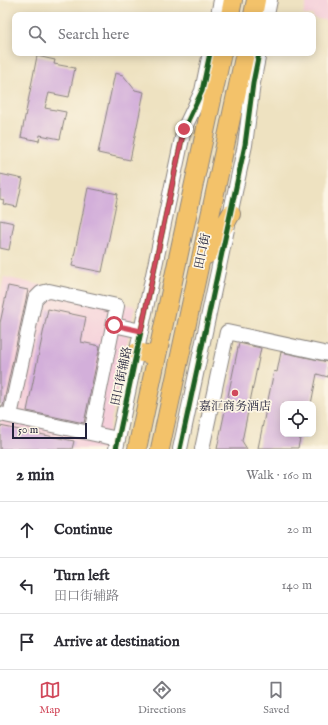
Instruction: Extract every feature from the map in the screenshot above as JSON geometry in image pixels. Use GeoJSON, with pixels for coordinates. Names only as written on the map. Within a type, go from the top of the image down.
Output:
{"type":"FeatureCollection","features":[{"type":"Feature","properties":{"kind":"main road"},"geometry":{"type":"LineString","coordinates":[[231,12],[233,0]]}},
{"type":"Feature","properties":{"kind":"main road"},"geometry":{"type":"LineString","coordinates":[[254,12],[256,0]]}},
{"type":"Feature","properties":{"kind":"main road","name":"田口街"},"geometry":{"type":"LineString","coordinates":[[137,449],[221,56]]}},
{"type":"Feature","properties":{"kind":"main road","name":"田口街"},"geometry":{"type":"LineString","coordinates":[[160,449],[244,56]]}},
{"type":"Feature","properties":{"kind":"main road"},"geometry":{"type":"LineString","coordinates":[[198,269],[231,214]]}},
{"type":"Feature","properties":{"kind":"main road"},"geometry":{"type":"LineString","coordinates":[[137,352],[157,356]]}},
{"type":"Feature","properties":{"kind":"street"},"geometry":{"type":"LineString","coordinates":[[219,12],[221,0]]}},
{"type":"Feature","properties":{"kind":"street"},"geometry":{"type":"LineString","coordinates":[[268,12],[270,0]]}},
{"type":"Feature","properties":{"kind":"street","name":"田口街辅路"},"geometry":{"type":"LineString","coordinates":[[117,444],[184,129],[202,91],[209,56]]}},
{"type":"Feature","properties":{"kind":"street"},"geometry":{"type":"LineString","coordinates":[[180,449],[246,145],[253,83],[258,56]]}},
{"type":"Feature","properties":{"kind":"street"},"geometry":{"type":"LineString","coordinates":[[96,434],[120,327],[117,306],[49,292],[41,293],[35,300],[5,415],[96,434],[117,444]]}},
{"type":"Feature","properties":{"kind":"street"},"geometry":{"type":"LineString","coordinates":[[120,327],[141,331]]}},
{"type":"Feature","properties":{"kind":"street"},"geometry":{"type":"LineString","coordinates":[[202,449],[227,332],[328,354]]}},
{"type":"Feature","properties":{"kind":"shaded area"},"geometry":{"type":"Polygon","coordinates":[[[307,0],[328,0],[328,21],[316,19],[316,12],[304,12],[307,0]]]}},
{"type":"Feature","properties":{"kind":"shaded area"},"geometry":{"type":"Polygon","coordinates":[[[4,277],[135,306],[105,449],[0,449],[0,296],[4,277]]]}},
{"type":"Feature","properties":{"kind":"building"},"geometry":{"type":"Polygon","coordinates":[[[37,56],[55,60],[54,64],[75,68],[69,97],[49,93],[45,108],[66,112],[60,139],[40,135],[39,141],[21,137],[37,56]]]}},
{"type":"Feature","properties":{"kind":"building"},"geometry":{"type":"Polygon","coordinates":[[[115,73],[123,75],[135,90],[144,92],[130,160],[98,153],[115,73]]]}},
{"type":"Feature","properties":{"kind":"building"},"geometry":{"type":"Polygon","coordinates":[[[0,174],[23,179],[17,207],[3,204],[4,200],[0,199],[0,174]]]}},
{"type":"Feature","properties":{"kind":"building"},"geometry":{"type":"Polygon","coordinates":[[[88,188],[118,194],[102,272],[72,266],[88,188]]]}},
{"type":"Feature","properties":{"kind":"building"},"geometry":{"type":"Polygon","coordinates":[[[0,220],[14,223],[9,250],[0,248],[0,220]]]}},
{"type":"Feature","properties":{"kind":"building"},"geometry":{"type":"Polygon","coordinates":[[[8,286],[28,290],[3,406],[0,406],[0,323],[8,286]]]}},
{"type":"Feature","properties":{"kind":"building"},"geometry":{"type":"Polygon","coordinates":[[[48,309],[86,317],[81,342],[100,346],[84,423],[27,411],[48,309]]]}},
{"type":"Feature","properties":{"kind":"building"},"geometry":{"type":"Polygon","coordinates":[[[239,343],[261,348],[242,441],[247,449],[217,449],[239,343]]]}},
{"type":"Feature","properties":{"kind":"building"},"geometry":{"type":"Polygon","coordinates":[[[281,352],[328,362],[328,377],[317,374],[312,401],[280,401],[280,437],[300,437],[298,448],[258,448],[274,371],[277,372],[281,352]]]}},
{"type":"Feature","properties":{"kind":"building"},"geometry":{"type":"Polygon","coordinates":[[[0,426],[74,441],[72,449],[0,449],[0,426]]]}},
{"type":"Feature","properties":{"kind":"cycle path"},"geometry":{"type":"LineString","coordinates":[[116,449],[184,129],[202,91],[209,56]]}},
{"type":"Feature","properties":{"kind":"cycle path"},"geometry":{"type":"LineString","coordinates":[[180,449],[245,145],[253,83],[258,56]]}},
{"type":"Feature","properties":{"kind":"place","name":"嘉汇商务酒店"},"geometry":{"type":"Point","coordinates":[235,393]}},
{"type":"Feature","properties":{"kind":"route"},"geometry":{"type":"LineString","coordinates":[[114,325],[141,331],[184,129]]}}]}
